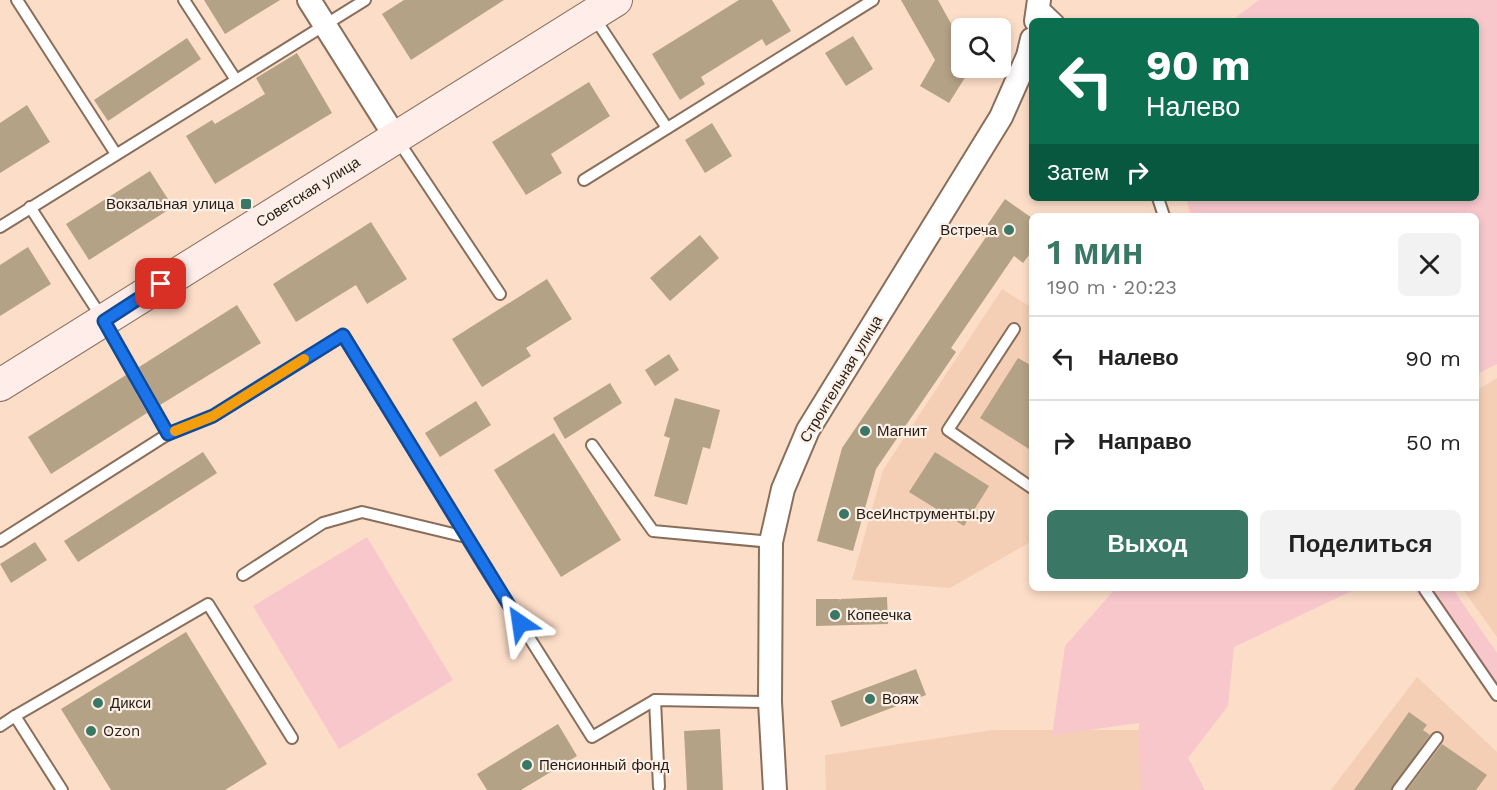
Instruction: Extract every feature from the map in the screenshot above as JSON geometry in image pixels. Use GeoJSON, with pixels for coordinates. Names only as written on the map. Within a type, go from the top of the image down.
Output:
{"type":"FeatureCollection","features":[{"type":"Feature","properties":{"kind":"street"},"geometry":{"type":"LineString","coordinates":[[309,0],[396,138]]}},
{"type":"Feature","properties":{"kind":"street","name":"Советская улица"},"geometry":{"type":"LineString","coordinates":[[0,385],[604,7]]}},
{"type":"Feature","properties":{"kind":"street","name":"Строительная улица"},"geometry":{"type":"LineString","coordinates":[[775,790],[770,702],[771,542],[783,489],[808,430],[1001,117],[1029,52]]}},
{"type":"Feature","properties":{"kind":"lane"},"geometry":{"type":"LineString","coordinates":[[17,0],[116,154]]}},
{"type":"Feature","properties":{"kind":"lane"},"geometry":{"type":"LineString","coordinates":[[184,0],[236,80]]}},
{"type":"Feature","properties":{"kind":"lane"},"geometry":{"type":"LineString","coordinates":[[0,227],[366,0]]}},
{"type":"Feature","properties":{"kind":"lane"},"geometry":{"type":"LineString","coordinates":[[584,180],[873,0]]}},
{"type":"Feature","properties":{"kind":"lane"},"geometry":{"type":"LineString","coordinates":[[604,7],[667,128]]}},
{"type":"Feature","properties":{"kind":"lane"},"geometry":{"type":"LineString","coordinates":[[1038,8],[1053,18]]}},
{"type":"Feature","properties":{"kind":"lane"},"geometry":{"type":"LineString","coordinates":[[396,138],[500,294]]}},
{"type":"Feature","properties":{"kind":"lane"},"geometry":{"type":"LineString","coordinates":[[30,207],[104,321],[168,434]]}},
{"type":"Feature","properties":{"kind":"lane"},"geometry":{"type":"LineString","coordinates":[[1014,329],[948,430],[1029,486]]}},
{"type":"Feature","properties":{"kind":"lane"},"geometry":{"type":"LineString","coordinates":[[0,541],[168,434],[213,416],[343,335],[466,537],[592,737],[655,700],[770,702]]}},
{"type":"Feature","properties":{"kind":"lane"},"geometry":{"type":"LineString","coordinates":[[592,445],[653,531],[771,542]]}},
{"type":"Feature","properties":{"kind":"lane"},"geometry":{"type":"LineString","coordinates":[[243,574],[323,523],[362,512],[466,537]]}},
{"type":"Feature","properties":{"kind":"lane"},"geometry":{"type":"LineString","coordinates":[[1426,591],[1497,695]]}},
{"type":"Feature","properties":{"kind":"lane"},"geometry":{"type":"LineString","coordinates":[[0,726],[208,604],[292,738]]}},
{"type":"Feature","properties":{"kind":"lane"},"geometry":{"type":"LineString","coordinates":[[655,700],[659,787]]}},
{"type":"Feature","properties":{"kind":"lane"},"geometry":{"type":"LineString","coordinates":[[15,716],[62,790]]}},
{"type":"Feature","properties":{"kind":"lane"},"geometry":{"type":"LineString","coordinates":[[1398,790],[1437,738]]}},
{"type":"Feature","properties":{"kind":"shaded area"},"geometry":{"type":"Polygon","coordinates":[[[1259,0],[1497,0],[1497,364],[1479,373],[1479,213],[1190,213],[1187,201],[1479,201],[1479,18],[1235,18],[1259,0]]]}},
{"type":"Feature","properties":{"kind":"shaded area"},"geometry":{"type":"Polygon","coordinates":[[[1002,289],[1029,306],[1029,543],[950,588],[852,580],[883,470],[1002,289]]]}},
{"type":"Feature","properties":{"kind":"shaded area"},"geometry":{"type":"Polygon","coordinates":[[[1497,378],[1497,637],[1464,591],[1479,591],[1479,389],[1497,378]]]}},
{"type":"Feature","properties":{"kind":"shaded area"},"geometry":{"type":"Polygon","coordinates":[[[367,537],[453,680],[339,749],[253,606],[367,537]]]}},
{"type":"Feature","properties":{"kind":"shaded area"},"geometry":{"type":"Polygon","coordinates":[[[1113,591],[1352,591],[1234,647],[1228,706],[1188,758],[1205,790],[1141,790],[1139,723],[1052,735],[1065,646],[1113,591]]]}},
{"type":"Feature","properties":{"kind":"shaded area"},"geometry":{"type":"Polygon","coordinates":[[[1415,591],[1454,591],[1497,653],[1497,693],[1415,591]]]}},
{"type":"Feature","properties":{"kind":"shaded area"},"geometry":{"type":"Polygon","coordinates":[[[1417,677],[1497,752],[1497,790],[1331,790],[1417,677]]]}},
{"type":"Feature","properties":{"kind":"shaded area"},"geometry":{"type":"Polygon","coordinates":[[[993,730],[1144,730],[1146,790],[826,790],[825,755],[993,730]]]}},
{"type":"Feature","properties":{"kind":"building"},"geometry":{"type":"Polygon","coordinates":[[[204,0],[280,0],[225,34],[204,0]]]}},
{"type":"Feature","properties":{"kind":"building"},"geometry":{"type":"Polygon","coordinates":[[[404,0],[504,0],[411,60],[382,14],[404,0]]]}},
{"type":"Feature","properties":{"kind":"building"},"geometry":{"type":"Polygon","coordinates":[[[739,0],[772,0],[791,31],[766,46],[762,39],[701,77],[705,84],[680,100],[652,54],[739,0]]]}},
{"type":"Feature","properties":{"kind":"building"},"geometry":{"type":"Polygon","coordinates":[[[901,0],[938,0],[951,24],[951,78],[965,78],[949,103],[920,86],[935,60],[901,0]]]}},
{"type":"Feature","properties":{"kind":"building"},"geometry":{"type":"Polygon","coordinates":[[[853,36],[873,69],[846,86],[825,53],[853,36]]]}},
{"type":"Feature","properties":{"kind":"building"},"geometry":{"type":"Polygon","coordinates":[[[187,38],[201,59],[108,121],[94,100],[187,38]]]}},
{"type":"Feature","properties":{"kind":"building"},"geometry":{"type":"Polygon","coordinates":[[[297,53],[332,113],[215,184],[186,136],[212,120],[215,124],[265,94],[256,78],[297,53]]]}},
{"type":"Feature","properties":{"kind":"building"},"geometry":{"type":"Polygon","coordinates":[[[589,82],[610,116],[551,154],[562,173],[526,195],[492,142],[589,82]]]}},
{"type":"Feature","properties":{"kind":"building"},"geometry":{"type":"Polygon","coordinates":[[[27,105],[50,142],[0,173],[0,123],[27,105]]]}},
{"type":"Feature","properties":{"kind":"building"},"geometry":{"type":"Polygon","coordinates":[[[712,123],[732,156],[705,173],[685,140],[712,123]]]}},
{"type":"Feature","properties":{"kind":"building"},"geometry":{"type":"Polygon","coordinates":[[[150,171],[173,207],[89,260],[66,224],[150,171]]]}},
{"type":"Feature","properties":{"kind":"building"},"geometry":{"type":"Polygon","coordinates":[[[1005,199],[1029,216],[1029,255],[1023,263],[1014,256],[951,348],[956,352],[876,469],[853,551],[817,541],[842,448],[986,237],[981,234],[1005,199]]]}},
{"type":"Feature","properties":{"kind":"building"},"geometry":{"type":"Polygon","coordinates":[[[371,222],[407,279],[367,304],[356,285],[296,322],[273,284],[371,222]]]}},
{"type":"Feature","properties":{"kind":"building"},"geometry":{"type":"Polygon","coordinates":[[[700,235],[719,258],[670,301],[650,278],[700,235]]]}},
{"type":"Feature","properties":{"kind":"building"},"geometry":{"type":"Polygon","coordinates":[[[28,247],[51,284],[0,316],[0,265],[28,247]]]}},
{"type":"Feature","properties":{"kind":"building"},"geometry":{"type":"Polygon","coordinates":[[[547,279],[572,319],[526,348],[531,356],[482,387],[452,339],[547,279]]]}},
{"type":"Feature","properties":{"kind":"building"},"geometry":{"type":"Polygon","coordinates":[[[237,305],[261,343],[160,405],[139,367],[237,305]]]}},
{"type":"Feature","properties":{"kind":"building"},"geometry":{"type":"Polygon","coordinates":[[[669,354],[679,370],[655,386],[645,370],[669,354]]]}},
{"type":"Feature","properties":{"kind":"building"},"geometry":{"type":"Polygon","coordinates":[[[1018,358],[1029,364],[1029,449],[980,418],[1018,358]]]}},
{"type":"Feature","properties":{"kind":"building"},"geometry":{"type":"Polygon","coordinates":[[[126,375],[147,413],[51,474],[28,437],[126,375]]]}},
{"type":"Feature","properties":{"kind":"building"},"geometry":{"type":"Polygon","coordinates":[[[610,383],[622,403],[565,439],[553,418],[610,383]]]}},
{"type":"Feature","properties":{"kind":"building"},"geometry":{"type":"Polygon","coordinates":[[[675,398],[720,410],[710,449],[703,447],[687,505],[654,496],[670,438],[664,436],[675,398]]]}},
{"type":"Feature","properties":{"kind":"building"},"geometry":{"type":"Polygon","coordinates":[[[476,401],[491,425],[440,457],[425,433],[476,401]]]}},
{"type":"Feature","properties":{"kind":"building"},"geometry":{"type":"Polygon","coordinates":[[[554,433],[621,540],[561,577],[494,470],[554,433]]]}},
{"type":"Feature","properties":{"kind":"building"},"geometry":{"type":"Polygon","coordinates":[[[203,452],[217,473],[78,562],[64,541],[203,452]]]}},
{"type":"Feature","properties":{"kind":"building"},"geometry":{"type":"Polygon","coordinates":[[[935,452],[989,486],[964,526],[909,492],[935,452]]]}},
{"type":"Feature","properties":{"kind":"building"},"geometry":{"type":"Polygon","coordinates":[[[35,542],[47,560],[11,583],[0,564],[35,542]]]}},
{"type":"Feature","properties":{"kind":"building"},"geometry":{"type":"Polygon","coordinates":[[[887,597],[888,624],[816,626],[816,599],[840,599],[839,601],[841,599],[887,597]]]}},
{"type":"Feature","properties":{"kind":"building"},"geometry":{"type":"Polygon","coordinates":[[[186,632],[267,764],[225,790],[111,790],[61,709],[186,632]]]}},
{"type":"Feature","properties":{"kind":"building"},"geometry":{"type":"Polygon","coordinates":[[[916,669],[926,695],[841,727],[831,701],[916,669]]]}},
{"type":"Feature","properties":{"kind":"building"},"geometry":{"type":"Polygon","coordinates":[[[1409,712],[1427,725],[1423,730],[1430,735],[1391,790],[1354,790],[1409,712]]]}},
{"type":"Feature","properties":{"kind":"building","name":"Пенсионный фонд"},"geometry":{"type":"Polygon","coordinates":[[[558,724],[577,756],[521,790],[487,790],[477,774],[558,724]]]}},
{"type":"Feature","properties":{"kind":"building"},"geometry":{"type":"Polygon","coordinates":[[[720,729],[723,790],[687,790],[684,731],[720,729]]]}},
{"type":"Feature","properties":{"kind":"building"},"geometry":{"type":"Polygon","coordinates":[[[1442,744],[1487,775],[1476,790],[1407,790],[1442,744]]]}},
{"type":"Feature","properties":{"kind":"slow traffic"},"geometry":{"type":"LineString","coordinates":[[175,431],[213,416],[304,359]]}},
{"type":"Feature","properties":{"kind":"place","name":"Вокзальная улица"},"geometry":{"type":"Point","coordinates":[246,204]}},
{"type":"Feature","properties":{"kind":"place","name":"Встреча"},"geometry":{"type":"Point","coordinates":[1009,230]}},
{"type":"Feature","properties":{"kind":"place","name":"Магнит"},"geometry":{"type":"Point","coordinates":[865,431]}},
{"type":"Feature","properties":{"kind":"place","name":"ВсеИнструменты.ру"},"geometry":{"type":"Point","coordinates":[844,514]}},
{"type":"Feature","properties":{"kind":"place","name":"Копеечка"},"geometry":{"type":"Point","coordinates":[835,615]}},
{"type":"Feature","properties":{"kind":"place","name":"Вояж"},"geometry":{"type":"Point","coordinates":[870,699]}},
{"type":"Feature","properties":{"kind":"place","name":"Дикси"},"geometry":{"type":"Point","coordinates":[98,703]}},
{"type":"Feature","properties":{"kind":"place","name":"Ozon"},"geometry":{"type":"Point","coordinates":[91,731]}},
{"type":"Feature","properties":{"kind":"place","name":"Пенсионный фонд"},"geometry":{"type":"Point","coordinates":[527,765]}},
{"type":"Feature","properties":{"kind":"route"},"geometry":{"type":"LineString","coordinates":[[161,284],[104,321],[168,434],[213,416],[343,335],[520,623]]}}]}
